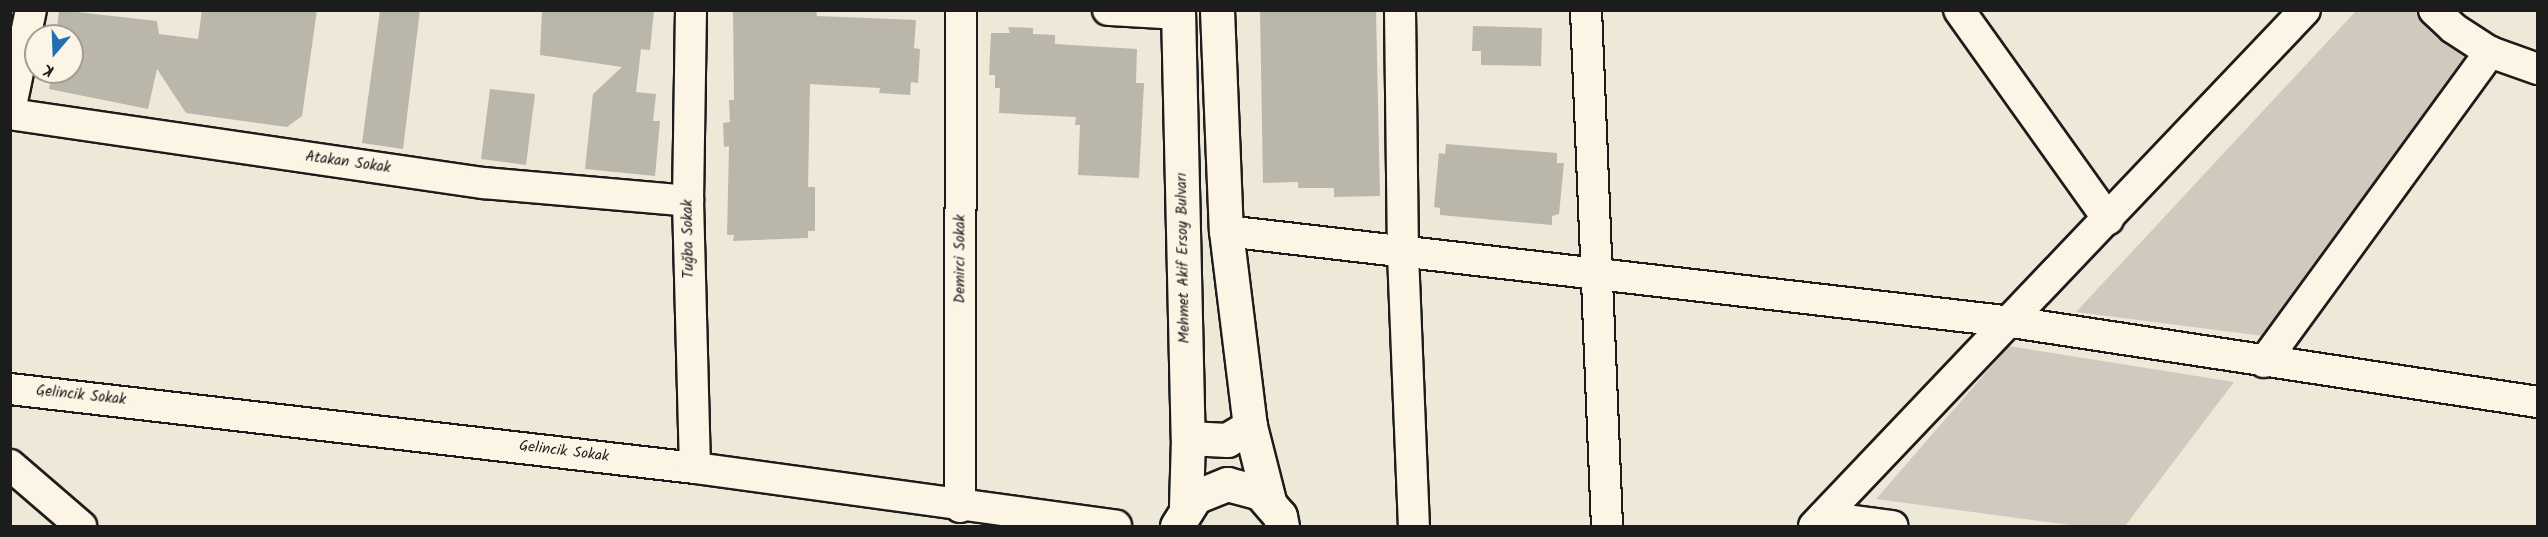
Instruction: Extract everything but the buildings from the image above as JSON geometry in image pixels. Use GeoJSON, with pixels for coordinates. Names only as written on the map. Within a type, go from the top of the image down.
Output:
{"type":"FeatureCollection","features":[{"type":"Feature","properties":{"kind":"main road"},"geometry":{"type":"LineString","coordinates":[[1217,10],[1226,231],[1250,426],[1276,514]]}},
{"type":"Feature","properties":{"kind":"main road","name":"Mehmet Akif Ersoy Bulvarı"},"geometry":{"type":"LineString","coordinates":[[1178,12],[1188,438],[1182,516]]}},
{"type":"Feature","properties":{"kind":"main road"},"geometry":{"type":"LineString","coordinates":[[1188,438],[1215,442],[1227,440],[1250,426]]}},
{"type":"Feature","properties":{"kind":"main road"},"geometry":{"type":"LineString","coordinates":[[1182,516],[1204,490],[1227,484],[1250,488],[1276,514]]}},
{"type":"Feature","properties":{"kind":"street"},"geometry":{"type":"LineString","coordinates":[[10,113],[31,10]]}},
{"type":"Feature","properties":{"kind":"street","name":"Tuğba Sokak"},"geometry":{"type":"LineString","coordinates":[[691,10],[688,201],[695,468]]}},
{"type":"Feature","properties":{"kind":"street","name":"Demirci Sokak"},"geometry":{"type":"LineString","coordinates":[[960,507],[961,10]]}},
{"type":"Feature","properties":{"kind":"street"},"geometry":{"type":"LineString","coordinates":[[1108,10],[1178,12]]}},
{"type":"Feature","properties":{"kind":"street"},"geometry":{"type":"LineString","coordinates":[[1400,10],[1403,254],[1414,526]]}},
{"type":"Feature","properties":{"kind":"street"},"geometry":{"type":"LineString","coordinates":[[1586,10],[1599,275],[1607,526]]}},
{"type":"Feature","properties":{"kind":"street"},"geometry":{"type":"LineString","coordinates":[[1959,10],[2108,219]]}},
{"type":"Feature","properties":{"kind":"street"},"geometry":{"type":"LineString","coordinates":[[1818,522],[2012,322],[2305,10]]}},
{"type":"Feature","properties":{"kind":"street"},"geometry":{"type":"LineString","coordinates":[[2434,10],[2453,28],[2490,52],[2538,69]]}},
{"type":"Feature","properties":{"kind":"street"},"geometry":{"type":"LineString","coordinates":[[2264,362],[2490,52]]}},
{"type":"Feature","properties":{"kind":"street","name":"Atakan Sokak"},"geometry":{"type":"LineString","coordinates":[[10,113],[484,183],[688,201]]}},
{"type":"Feature","properties":{"kind":"street"},"geometry":{"type":"LineString","coordinates":[[1226,231],[1403,254],[2012,322],[2538,402]]}},
{"type":"Feature","properties":{"kind":"street","name":"Gelincik Sokak"},"geometry":{"type":"LineString","coordinates":[[10,389],[695,468],[960,507],[1116,526]]}},
{"type":"Feature","properties":{"kind":"street"},"geometry":{"type":"LineString","coordinates":[[10,465],[81,526]]}},
{"type":"Feature","properties":{"kind":"street"},"geometry":{"type":"LineString","coordinates":[[1818,522],[1892,526]]}},
{"type":"Feature","properties":{"kind":"shaded area"},"geometry":{"type":"Polygon","coordinates":[[[2356,11],[2422,11],[2467,60],[2263,336],[2076,312],[2356,11]]]}},
{"type":"Feature","properties":{"kind":"shaded area"},"geometry":{"type":"Polygon","coordinates":[[[2009,346],[2234,382],[2125,526],[2076,526],[1876,499],[2009,346]]]}}]}
